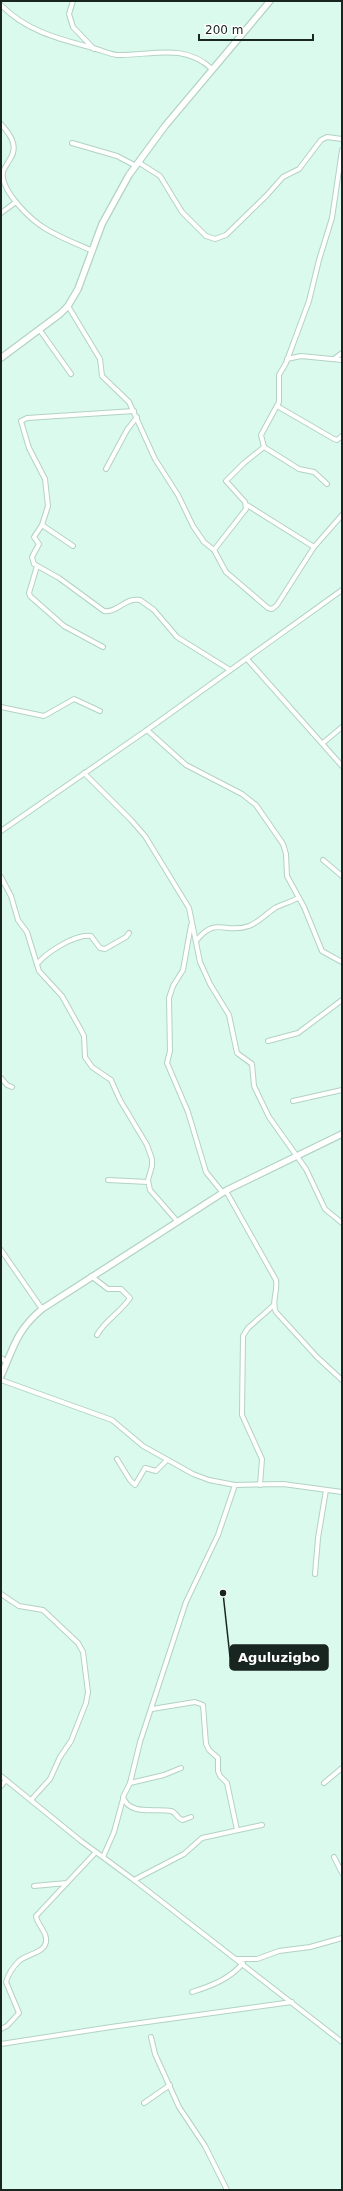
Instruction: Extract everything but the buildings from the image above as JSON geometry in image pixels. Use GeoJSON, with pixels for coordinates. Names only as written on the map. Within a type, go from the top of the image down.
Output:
{"type":"FeatureCollection","features":[{"type":"Feature","properties":{"kind":"main road"},"geometry":{"type":"LineString","coordinates":[[1,358],[68,306],[78,289],[102,224],[114,201],[137,164],[165,126],[270,1]]}},
{"type":"Feature","properties":{"kind":"main road"},"geometry":{"type":"LineString","coordinates":[[1,1376],[18,1335],[30,1320],[42,1309],[91,1276],[224,1192],[342,1134]]}},
{"type":"Feature","properties":{"kind":"street"},"geometry":{"type":"LineString","coordinates":[[74,1],[69,14],[73,27],[94,49]]}},
{"type":"Feature","properties":{"kind":"street"},"geometry":{"type":"LineString","coordinates":[[1,5],[15,18],[27,26],[48,35],[94,49],[116,55],[163,51],[193,57],[212,69]]}},
{"type":"Feature","properties":{"kind":"street"},"geometry":{"type":"LineString","coordinates":[[1,124],[8,133],[15,148],[14,154],[3,172],[3,177],[5,186],[16,202],[44,228],[93,251]]}},
{"type":"Feature","properties":{"kind":"street"},"geometry":{"type":"LineString","coordinates":[[72,142],[117,156],[160,176],[182,212],[206,236],[215,239],[226,235],[268,195],[280,179],[300,169],[321,140],[327,138],[342,139]]}},
{"type":"Feature","properties":{"kind":"street"},"geometry":{"type":"LineString","coordinates":[[327,484],[314,472],[299,469],[264,447],[261,435],[277,406],[279,398],[278,379],[306,312],[319,260],[332,218],[342,150]]}},
{"type":"Feature","properties":{"kind":"street"},"geometry":{"type":"LineString","coordinates":[[1,213],[16,202]]}},
{"type":"Feature","properties":{"kind":"street"},"geometry":{"type":"LineString","coordinates":[[68,306],[100,359],[102,376],[121,392],[134,411],[155,459],[178,495],[193,526],[204,542],[214,550],[226,572],[268,608],[272,609],[281,600],[314,547],[342,515]]}},
{"type":"Feature","properties":{"kind":"street"},"geometry":{"type":"LineString","coordinates":[[39,329],[71,374]]}},
{"type":"Feature","properties":{"kind":"street"},"geometry":{"type":"LineString","coordinates":[[334,359],[342,353]]}},
{"type":"Feature","properties":{"kind":"street"},"geometry":{"type":"LineString","coordinates":[[287,360],[301,356],[342,360]]}},
{"type":"Feature","properties":{"kind":"street"},"geometry":{"type":"LineString","coordinates":[[277,406],[334,439],[337,440],[342,436]]}},
{"type":"Feature","properties":{"kind":"street"},"geometry":{"type":"LineString","coordinates":[[134,411],[22,419],[21,424],[29,448],[45,480],[48,506],[42,525],[34,537],[39,543],[32,557],[32,562],[59,578],[104,611],[111,611],[128,600],[140,600],[154,610],[176,637],[230,670]]}},
{"type":"Feature","properties":{"kind":"street"},"geometry":{"type":"LineString","coordinates":[[106,469],[127,430],[136,417]]}},
{"type":"Feature","properties":{"kind":"street"},"geometry":{"type":"LineString","coordinates":[[264,447],[244,463],[226,481],[246,504],[314,547]]}},
{"type":"Feature","properties":{"kind":"street"},"geometry":{"type":"LineString","coordinates":[[214,550],[246,509],[246,504]]}},
{"type":"Feature","properties":{"kind":"street"},"geometry":{"type":"LineString","coordinates":[[42,525],[73,546]]}},
{"type":"Feature","properties":{"kind":"street"},"geometry":{"type":"LineString","coordinates":[[37,566],[28,593],[30,596],[64,626],[103,648]]}},
{"type":"Feature","properties":{"kind":"street"},"geometry":{"type":"LineString","coordinates":[[1,831],[147,730],[342,590]]}},
{"type":"Feature","properties":{"kind":"street"},"geometry":{"type":"LineString","coordinates":[[247,659],[342,766]]}},
{"type":"Feature","properties":{"kind":"street"},"geometry":{"type":"LineString","coordinates":[[1,707],[44,716],[74,699],[100,711]]}},
{"type":"Feature","properties":{"kind":"street"},"geometry":{"type":"LineString","coordinates":[[323,743],[342,727]]}},
{"type":"Feature","properties":{"kind":"street"},"geometry":{"type":"LineString","coordinates":[[147,730],[186,765],[242,794],[256,805],[282,844],[286,854],[287,876],[322,951],[342,962]]}},
{"type":"Feature","properties":{"kind":"street"},"geometry":{"type":"LineString","coordinates":[[84,773],[145,836],[189,908],[191,925],[200,962],[206,976],[224,1004],[231,1019],[237,1054],[252,1064],[254,1086],[269,1117],[306,1169],[325,1209],[342,1223]]}},
{"type":"Feature","properties":{"kind":"street"},"geometry":{"type":"LineString","coordinates":[[323,860],[342,876]]}},
{"type":"Feature","properties":{"kind":"street"},"geometry":{"type":"LineString","coordinates":[[1,877],[11,896],[18,920],[27,932],[37,964],[44,978],[62,996],[84,1036],[84,1052],[87,1062],[111,1080],[120,1100],[147,1145],[152,1166],[148,1182],[150,1190],[155,1198],[177,1221]]}},
{"type":"Feature","properties":{"kind":"street"},"geometry":{"type":"LineString","coordinates":[[196,941],[208,929],[223,926],[239,929],[250,925],[276,908],[298,898]]}},
{"type":"Feature","properties":{"kind":"street"},"geometry":{"type":"LineString","coordinates":[[191,925],[183,970],[173,986],[169,998],[170,1051],[167,1063],[188,1112],[206,1172],[224,1192],[275,1277],[277,1286],[274,1305],[276,1312],[317,1357],[342,1380]]}},
{"type":"Feature","properties":{"kind":"street"},"geometry":{"type":"LineString","coordinates":[[37,964],[46,954],[56,948],[84,937],[92,936],[100,948],[105,949],[126,937],[129,933]]}},
{"type":"Feature","properties":{"kind":"street"},"geometry":{"type":"LineString","coordinates":[[268,1041],[298,1033],[342,1000]]}},
{"type":"Feature","properties":{"kind":"street"},"geometry":{"type":"LineString","coordinates":[[1,1078],[7,1086],[12,1086]]}},
{"type":"Feature","properties":{"kind":"street"},"geometry":{"type":"LineString","coordinates":[[293,1101],[342,1090]]}},
{"type":"Feature","properties":{"kind":"street"},"geometry":{"type":"LineString","coordinates":[[108,1180],[148,1182]]}},
{"type":"Feature","properties":{"kind":"street"},"geometry":{"type":"LineString","coordinates":[[1,1250],[42,1309]]}},
{"type":"Feature","properties":{"kind":"street"},"geometry":{"type":"LineString","coordinates":[[91,1276],[108,1289],[121,1289],[130,1298],[115,1315],[102,1325],[97,1335]]}},
{"type":"Feature","properties":{"kind":"street"},"geometry":{"type":"LineString","coordinates":[[260,1485],[262,1460],[242,1415],[243,1336],[248,1328],[274,1305]]}},
{"type":"Feature","properties":{"kind":"street"},"geometry":{"type":"LineString","coordinates":[[1,1358],[7,1362]]}},
{"type":"Feature","properties":{"kind":"street"},"geometry":{"type":"LineString","coordinates":[[1,1380],[112,1420],[133,1440],[193,1474],[234,1485],[284,1484],[342,1492]]}},
{"type":"Feature","properties":{"kind":"street"},"geometry":{"type":"LineString","coordinates":[[117,1459],[130,1480],[135,1485],[145,1468],[156,1471],[167,1460]]}},
{"type":"Feature","properties":{"kind":"street"},"geometry":{"type":"LineString","coordinates":[[103,1857],[114,1832],[123,1799],[130,1783],[140,1742],[186,1602],[218,1535],[234,1485]]}},
{"type":"Feature","properties":{"kind":"street"},"geometry":{"type":"LineString","coordinates":[[315,1574],[318,1538],[326,1490]]}},
{"type":"Feature","properties":{"kind":"street"},"geometry":{"type":"LineString","coordinates":[[1,1594],[19,1606],[43,1610],[78,1643],[82,1652],[88,1692],[86,1703],[71,1741],[60,1757],[50,1779],[31,1800]]}},
{"type":"Feature","properties":{"kind":"street"},"geometry":{"type":"LineString","coordinates":[[152,1709],[195,1702],[203,1704],[206,1744],[209,1750],[218,1758],[218,1771],[220,1776],[227,1783],[237,1830]]}},
{"type":"Feature","properties":{"kind":"street"},"geometry":{"type":"LineString","coordinates":[[130,1783],[164,1775],[181,1768]]}},
{"type":"Feature","properties":{"kind":"street"},"geometry":{"type":"LineString","coordinates":[[324,1783],[342,1768]]}},
{"type":"Feature","properties":{"kind":"street"},"geometry":{"type":"LineString","coordinates":[[1,1776],[96,1852],[243,1963],[342,2042]]}},
{"type":"Feature","properties":{"kind":"street"},"geometry":{"type":"LineString","coordinates":[[1,1786],[6,1780]]}},
{"type":"Feature","properties":{"kind":"street"},"geometry":{"type":"LineString","coordinates":[[123,1799],[135,1809],[172,1811],[182,1820],[191,1817]]}},
{"type":"Feature","properties":{"kind":"street"},"geometry":{"type":"LineString","coordinates":[[134,1880],[184,1854],[202,1838],[262,1825]]}},
{"type":"Feature","properties":{"kind":"street"},"geometry":{"type":"LineString","coordinates":[[1,2029],[7,2026],[19,2012],[6,1982],[7,1977],[19,1961],[41,1950],[46,1944],[46,1936],[37,1922],[36,1916],[96,1852]]}},
{"type":"Feature","properties":{"kind":"street"},"geometry":{"type":"LineString","coordinates":[[334,1857],[342,1873]]}},
{"type":"Feature","properties":{"kind":"street"},"geometry":{"type":"LineString","coordinates":[[34,1886],[67,1883]]}},
{"type":"Feature","properties":{"kind":"street"},"geometry":{"type":"LineString","coordinates":[[236,1959],[257,1959],[278,1951],[310,1947],[342,1938]]}},
{"type":"Feature","properties":{"kind":"street"},"geometry":{"type":"LineString","coordinates":[[192,1992],[213,1985],[234,1974],[243,1963]]}},
{"type":"Feature","properties":{"kind":"street"},"geometry":{"type":"LineString","coordinates":[[1,2039],[1,2044],[292,2002]]}},
{"type":"Feature","properties":{"kind":"street"},"geometry":{"type":"LineString","coordinates":[[151,2037],[155,2054],[179,2107],[205,2146],[227,2190]]}},
{"type":"Feature","properties":{"kind":"street"},"geometry":{"type":"LineString","coordinates":[[144,2103],[170,2085]]}},
{"type":"Feature","properties":{"kind":"place","name":"Aguluzigbo"},"geometry":{"type":"Point","coordinates":[223,1593]}}]}
